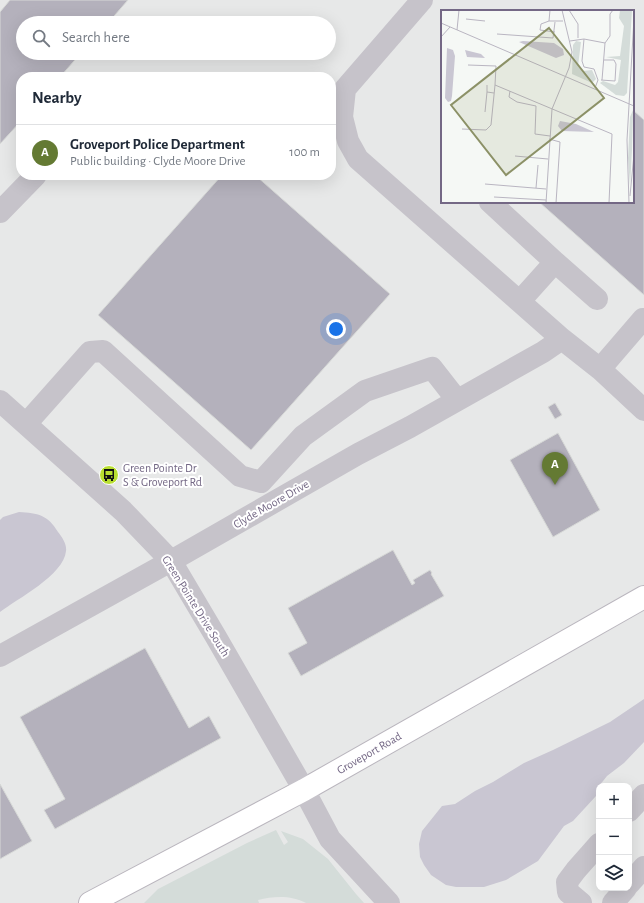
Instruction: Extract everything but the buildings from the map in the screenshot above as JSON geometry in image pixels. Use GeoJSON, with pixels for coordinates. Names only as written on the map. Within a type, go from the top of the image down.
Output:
{"type":"FeatureCollection","features":[{"type":"Feature","properties":{"kind":"main road","name":"Groveport Road"},"geometry":{"type":"LineString","coordinates":[[97,902],[304,790],[644,597]]}},
{"type":"Feature","properties":{"kind":"street"},"geometry":{"type":"LineString","coordinates":[[422,0],[345,89],[342,117],[348,141],[358,159],[562,339],[600,369],[644,410]]}},
{"type":"Feature","properties":{"kind":"street"},"geometry":{"type":"LineString","coordinates":[[0,212],[31,180]]}},
{"type":"Feature","properties":{"kind":"street"},"geometry":{"type":"LineString","coordinates":[[491,203],[597,299]]}},
{"type":"Feature","properties":{"kind":"street"},"geometry":{"type":"LineString","coordinates":[[520,301],[555,262]]}},
{"type":"Feature","properties":{"kind":"street"},"geometry":{"type":"LineString","coordinates":[[600,369],[643,319]]}},
{"type":"Feature","properties":{"kind":"street","name":"Clyde Moore Drive"},"geometry":{"type":"LineString","coordinates":[[0,656],[358,454],[410,427],[543,352],[562,339]]}},
{"type":"Feature","properties":{"kind":"street"},"geometry":{"type":"LineString","coordinates":[[9,416],[90,352],[103,351],[240,476],[261,482],[273,503]]}},
{"type":"Feature","properties":{"kind":"street"},"geometry":{"type":"LineString","coordinates":[[261,482],[304,436],[365,391],[432,368],[457,400]]}},
{"type":"Feature","properties":{"kind":"street","name":"Green Pointe Drive South"},"geometry":{"type":"LineString","coordinates":[[9,416],[123,511],[170,561],[216,637],[304,790],[330,839],[389,903]]}},
{"type":"Feature","properties":{"kind":"street"},"geometry":{"type":"LineString","coordinates":[[632,808],[644,795]]}},
{"type":"Feature","properties":{"kind":"street"},"geometry":{"type":"LineString","coordinates":[[581,903],[568,892],[567,882],[596,847]]}},
{"type":"Feature","properties":{"kind":"street"},"geometry":{"type":"LineString","coordinates":[[632,881],[644,867]]}},
{"type":"Feature","properties":{"kind":"street"},"geometry":{"type":"LineString","coordinates":[[613,903],[623,891]]}},
{"type":"Feature","properties":{"kind":"shaded area"},"geometry":{"type":"Polygon","coordinates":[[[0,0],[644,0],[644,903],[0,903],[0,0]]]}},
{"type":"Feature","properties":{"kind":"shaded area"},"geometry":{"type":"Polygon","coordinates":[[[19,512],[37,514],[46,518],[54,526],[64,541],[66,551],[63,560],[49,577],[39,586],[0,612],[0,520],[3,517],[19,512]]]}},
{"type":"Feature","properties":{"kind":"shaded area"},"geometry":{"type":"Polygon","coordinates":[[[644,699],[644,742],[624,763],[607,776],[601,783],[596,783],[596,796],[573,821],[564,826],[538,861],[506,880],[484,887],[456,887],[446,885],[431,875],[420,857],[419,844],[422,831],[442,806],[455,804],[524,763],[610,722],[644,699]]]}},
{"type":"Feature","properties":{"kind":"shaded area"},"geometry":{"type":"Polygon","coordinates":[[[276,830],[284,845],[288,842],[281,831],[303,839],[328,859],[364,903],[306,903],[288,897],[282,897],[258,900],[259,903],[144,903],[158,889],[247,843],[276,830]]]}},
{"type":"Feature","properties":{"kind":"place","name":"Green Pointe Dr S & Groveport Rd"},"geometry":{"type":"Point","coordinates":[109,475]}},
{"type":"Feature","properties":{"kind":"place","name":"Groveport Police Department"},"geometry":{"type":"Point","coordinates":[555,485]}}]}
